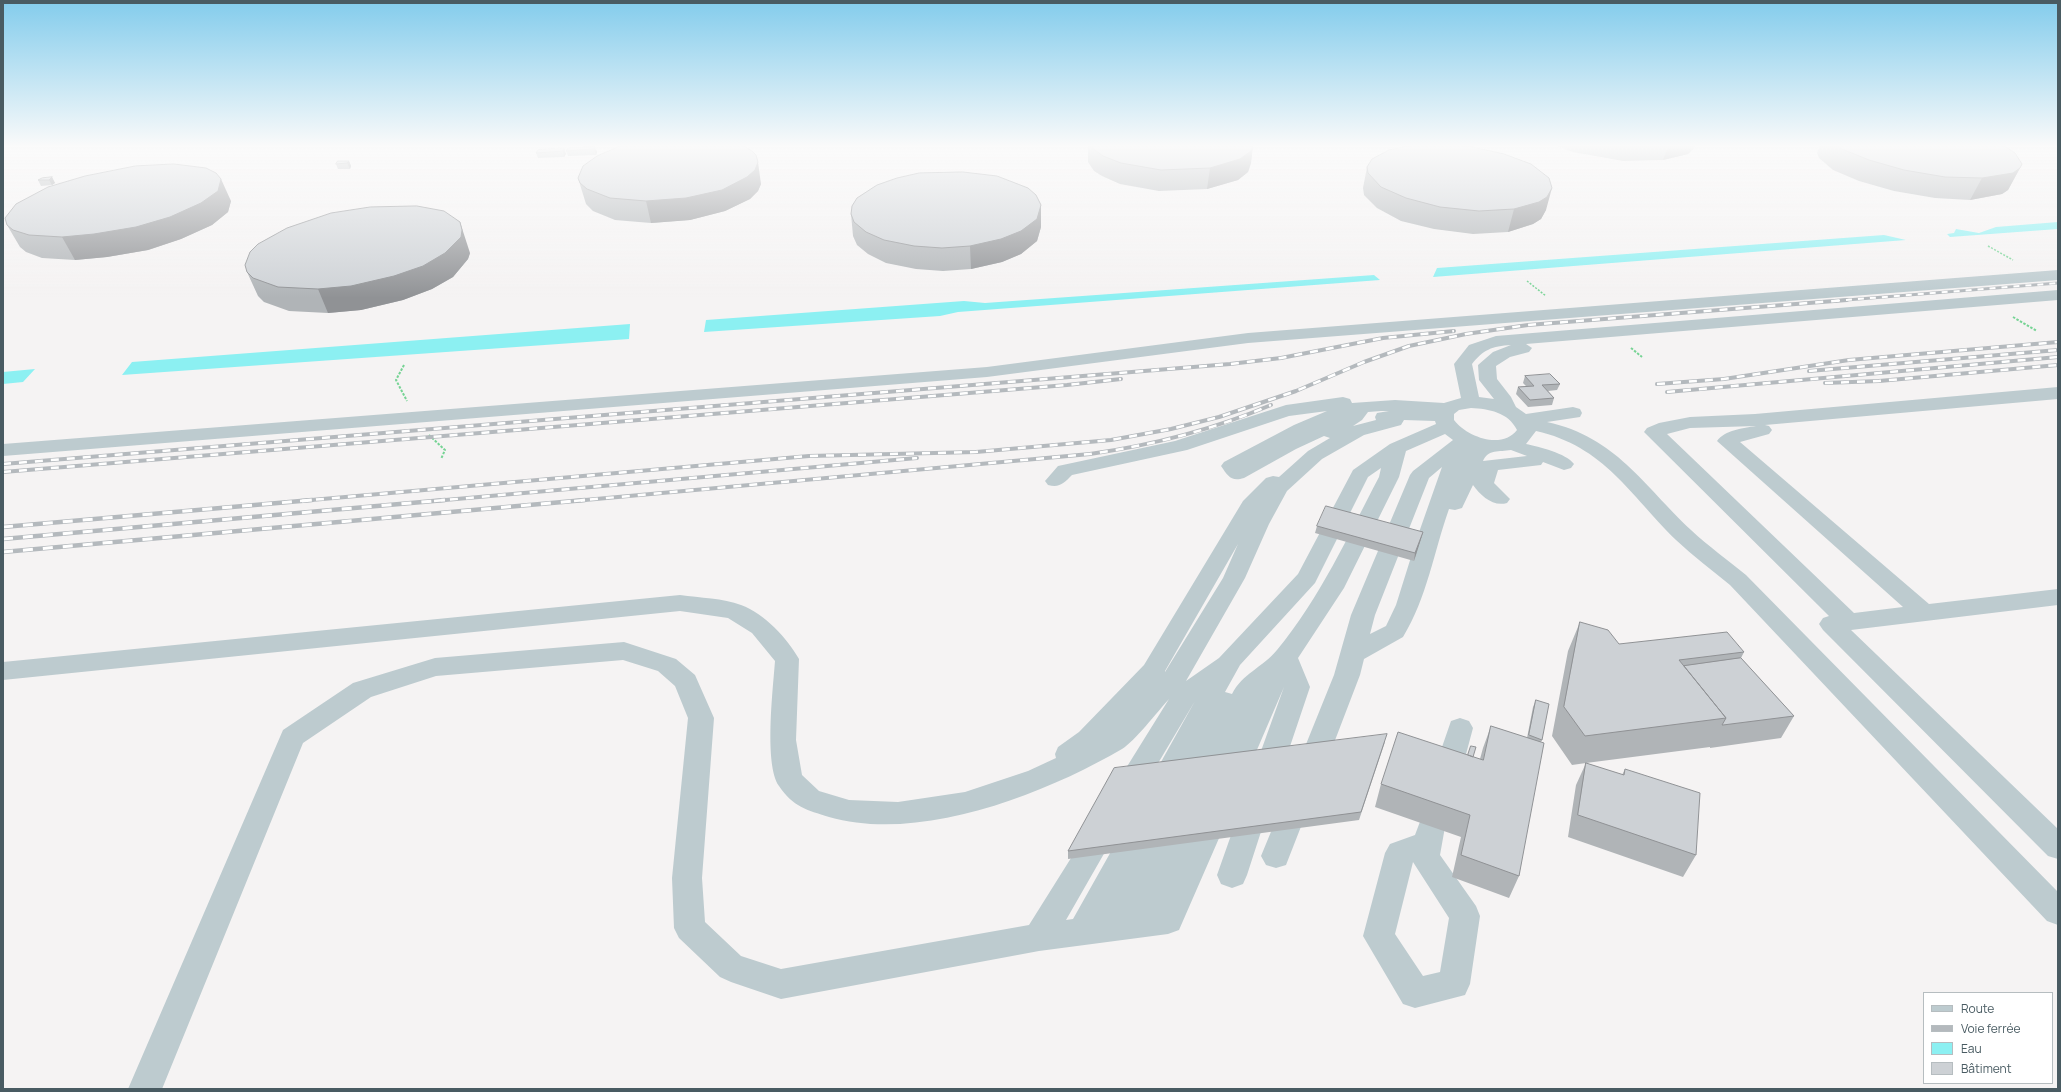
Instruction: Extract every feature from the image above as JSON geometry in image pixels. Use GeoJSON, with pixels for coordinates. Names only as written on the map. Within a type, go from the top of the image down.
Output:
{"type":"FeatureCollection","features":[{"type":"Feature","properties":{"kind":"street"},"geometry":{"type":"LineString","coordinates":[[3,438],[937,365],[1054,352],[1139,339],[1227,329],[2058,265]]}},
{"type":"Feature","properties":{"kind":"street"},"geometry":{"type":"LineString","coordinates":[[3,450],[979,373],[1248,338],[2058,275]]}},
{"type":"Feature","properties":{"kind":"street"},"geometry":{"type":"LineString","coordinates":[[1471,402],[1463,364],[1475,349],[1496,341],[2058,295]]}},
{"type":"Feature","properties":{"kind":"street"},"geometry":{"type":"LineString","coordinates":[[1039,937],[1185,695],[1230,660],[1307,578],[1360,474],[1397,448],[1467,432],[1517,442],[1524,437],[1520,421],[1488,380],[1488,365],[1497,355],[1514,349],[2058,304]]}},
{"type":"Feature","properties":{"kind":"street"},"geometry":{"type":"LineString","coordinates":[[1700,422],[1727,410],[2058,379]]}},
{"type":"Feature","properties":{"kind":"street"},"geometry":{"type":"LineString","coordinates":[[1849,622],[1654,432],[1667,425],[1745,416],[2058,387]]}},
{"type":"Feature","properties":{"kind":"street"},"geometry":{"type":"LineString","coordinates":[[1700,422],[1745,421],[2058,393]]}},
{"type":"Feature","properties":{"kind":"street"},"geometry":{"type":"LineString","coordinates":[[1386,647],[1417,622],[1458,494],[1477,451],[1467,432],[1461,403],[1471,402],[1496,405],[1542,438],[1564,464],[1537,452],[1467,432],[1397,410],[1380,401],[1358,401],[1286,411],[1180,446],[1065,470],[1055,481],[1167,459],[1252,432],[1281,433],[1295,438],[1397,410]]}},
{"type":"Feature","properties":{"kind":"street"},"geometry":{"type":"LineString","coordinates":[[1924,613],[1727,441],[1740,435],[1767,429],[2058,402]]}},
{"type":"Feature","properties":{"kind":"street"},"geometry":{"type":"LineString","coordinates":[[1295,438],[1345,410],[1362,408],[1397,410]]}},
{"type":"Feature","properties":{"kind":"street"},"geometry":{"type":"LineString","coordinates":[[1038,779],[1088,739],[1153,671],[1250,505],[1300,455],[1343,425],[1362,408]]}},
{"type":"Feature","properties":{"kind":"street"},"geometry":{"type":"LineString","coordinates":[[3,671],[680,603],[734,611],[760,627],[787,659],[783,740],[789,779],[810,800],[849,811],[898,813],[965,803],[1038,779],[1114,741],[1177,675],[1234,578],[1258,524],[1279,488],[1315,455],[1357,431],[1394,421],[1397,410]]}},
{"type":"Feature","properties":{"kind":"street"},"geometry":{"type":"LineString","coordinates":[[1520,421],[1573,412]]}},
{"type":"Feature","properties":{"kind":"street"},"geometry":{"type":"LineString","coordinates":[[1520,421],[1545,423],[1593,438],[1632,461],[2058,894]]}},
{"type":"Feature","properties":{"kind":"street"},"geometry":{"type":"LineString","coordinates":[[1520,421],[1552,429],[1588,443],[1620,467],[1684,535],[1738,580],[2058,912]]}},
{"type":"Feature","properties":{"kind":"street"},"geometry":{"type":"LineString","coordinates":[[1276,856],[1347,675],[1363,616],[1420,475],[1467,432]]}},
{"type":"Feature","properties":{"kind":"street"},"geometry":{"type":"LineString","coordinates":[[1353,654],[1395,631],[1408,605],[1428,538],[1458,451],[1467,432]]}},
{"type":"Feature","properties":{"kind":"street"},"geometry":{"type":"LineString","coordinates":[[1126,926],[1248,688],[1285,657],[1333,588],[1389,477],[1397,448]]}},
{"type":"Feature","properties":{"kind":"street"},"geometry":{"type":"LineString","coordinates":[[1500,499],[1483,484],[1490,465],[1534,461]]}},
{"type":"Feature","properties":{"kind":"street"},"geometry":{"type":"LineString","coordinates":[[2058,597],[1831,624],[2058,847]]}},
{"type":"Feature","properties":{"kind":"street"},"geometry":{"type":"LineString","coordinates":[[145,1089],[292,737],[362,690],[435,666],[624,651],[667,665],[686,681],[701,718],[687,878],[690,928],[731,967],[781,984],[1039,937],[1126,926]]}},
{"type":"Feature","properties":{"kind":"street"},"geometry":{"type":"LineString","coordinates":[[1232,875],[1297,687],[1285,657]]}},
{"type":"Feature","properties":{"kind":"street"},"geometry":{"type":"LineString","coordinates":[[1126,926],[1228,692],[1230,660]]}},
{"type":"Feature","properties":{"kind":"street"},"geometry":{"type":"LineString","coordinates":[[1083,931],[1230,660]]}},
{"type":"Feature","properties":{"kind":"street"},"geometry":{"type":"LineString","coordinates":[[1447,773],[1460,728]]}},
{"type":"Feature","properties":{"kind":"water"},"geometry":{"type":"Polygon","coordinates":[[[2058,222],[2058,229],[1950,237],[1947,234],[1954,233],[1956,229],[1979,233],[1996,227],[2058,222]]]}},
{"type":"Feature","properties":{"kind":"water"},"geometry":{"type":"Polygon","coordinates":[[[1884,235],[1906,240],[1433,277],[1437,268],[1884,235]]]}},
{"type":"Feature","properties":{"kind":"water"},"geometry":{"type":"Polygon","coordinates":[[[1374,275],[1380,280],[958,312],[940,316],[704,332],[706,320],[964,301],[985,303],[1374,275]]]}},
{"type":"Feature","properties":{"kind":"water"},"geometry":{"type":"Polygon","coordinates":[[[630,324],[629,339],[122,375],[132,362],[630,324]]]}},
{"type":"Feature","properties":{"kind":"water"},"geometry":{"type":"Polygon","coordinates":[[[35,369],[23,382],[3,384],[3,372],[35,369]]]}},
{"type":"Feature","properties":{"kind":"building"},"geometry":{"type":"Polygon","coordinates":[[[31,196],[211,196],[201,203],[170,217],[136,227],[94,234],[62,237],[29,235],[13,230],[7,225],[5,218],[16,204],[31,196]]]}},
{"type":"Feature","properties":{"kind":"building"},"geometry":{"type":"Polygon","coordinates":[[[605,196],[695,196],[646,201],[610,198],[605,196]]]}},
{"type":"Feature","properties":{"kind":"building"},"geometry":{"type":"Polygon","coordinates":[[[860,196],[1036,196],[1041,205],[1037,219],[1021,231],[1001,239],[970,246],[942,248],[914,246],[884,240],[866,232],[854,222],[851,214],[852,206],[860,196]]]}},
{"type":"Feature","properties":{"kind":"building"},"geometry":{"type":"Polygon","coordinates":[[[1401,196],[1548,196],[1539,202],[1514,209],[1479,211],[1440,207],[1401,196]]]}},
{"type":"Feature","properties":{"kind":"building"},"geometry":{"type":"Polygon","coordinates":[[[417,206],[444,211],[460,222],[462,230],[461,237],[445,253],[423,266],[394,276],[351,286],[318,289],[278,287],[253,278],[247,272],[245,265],[250,252],[258,244],[287,228],[331,213],[370,207],[417,206]]]}},
{"type":"Feature","properties":{"kind":"building"},"geometry":{"type":"Polygon","coordinates":[[[1550,374],[1560,384],[1542,385],[1554,398],[1530,400],[1518,387],[1534,386],[1525,376],[1550,374]]]}},
{"type":"Feature","properties":{"kind":"building"},"geometry":{"type":"Polygon","coordinates":[[[1326,506],[1423,532],[1415,553],[1317,526],[1326,506]]]}},
{"type":"Feature","properties":{"kind":"building"},"geometry":{"type":"Polygon","coordinates":[[[1580,622],[1608,630],[1619,644],[1727,632],[1744,652],[1679,660],[1726,718],[1585,736],[1564,707],[1580,622]]]}},
{"type":"Feature","properties":{"kind":"building"},"geometry":{"type":"Polygon","coordinates":[[[1741,658],[1794,716],[1722,725],[1726,718],[1684,666],[1741,658]]]}},
{"type":"Feature","properties":{"kind":"building"},"geometry":{"type":"Polygon","coordinates":[[[1536,700],[1549,704],[1542,740],[1529,735],[1536,700]]]}},
{"type":"Feature","properties":{"kind":"building"},"geometry":{"type":"Polygon","coordinates":[[[1491,726],[1544,743],[1519,876],[1461,855],[1470,815],[1381,784],[1398,732],[1483,760],[1491,726]]]}},
{"type":"Feature","properties":{"kind":"building"},"geometry":{"type":"Polygon","coordinates":[[[1387,734],[1361,812],[1068,851],[1114,768],[1387,734]]]}},
{"type":"Feature","properties":{"kind":"building"},"geometry":{"type":"Polygon","coordinates":[[[1471,746],[1476,747],[1473,757],[1468,755],[1471,746]]]}},
{"type":"Feature","properties":{"kind":"building"},"geometry":{"type":"Polygon","coordinates":[[[1586,763],[1624,775],[1625,769],[1700,793],[1696,855],[1578,815],[1586,763]]]}},
{"type":"Feature","properties":{"kind":"railway"},"geometry":{"type":"LineString","coordinates":[[1834,301],[2058,283]]}},
{"type":"Feature","properties":{"kind":"railway"},"geometry":{"type":"LineString","coordinates":[[300,501],[809,456],[976,452],[1111,440],[1171,429],[1219,417],[1296,391],[1364,362],[1409,346],[1466,334],[1528,325],[1847,300]]}},
{"type":"Feature","properties":{"kind":"railway"},"geometry":{"type":"LineString","coordinates":[[3,464],[1230,364],[1281,358],[1383,338],[1454,331]]}},
{"type":"Feature","properties":{"kind":"railway"},"geometry":{"type":"LineString","coordinates":[[1657,384],[1724,379],[1849,360],[2058,342]]}},
{"type":"Feature","properties":{"kind":"railway"},"geometry":{"type":"LineString","coordinates":[[1809,371],[2058,350]]}},
{"type":"Feature","properties":{"kind":"railway"},"geometry":{"type":"LineString","coordinates":[[1667,392],[2058,357]]}},
{"type":"Feature","properties":{"kind":"railway"},"geometry":{"type":"LineString","coordinates":[[1825,383],[1879,381],[2058,365]]}},
{"type":"Feature","properties":{"kind":"railway"},"geometry":{"type":"LineString","coordinates":[[3,472],[1067,385],[1121,379]]}},
{"type":"Feature","properties":{"kind":"railway"},"geometry":{"type":"LineString","coordinates":[[584,500],[1090,454],[1182,436],[1227,422],[1271,405]]}},
{"type":"Feature","properties":{"kind":"railway"},"geometry":{"type":"LineString","coordinates":[[434,501],[917,458]]}},
{"type":"Feature","properties":{"kind":"railway"},"geometry":{"type":"LineString","coordinates":[[3,527],[312,500]]}},
{"type":"Feature","properties":{"kind":"railway"},"geometry":{"type":"LineString","coordinates":[[3,539],[445,500]]}},
{"type":"Feature","properties":{"kind":"railway"},"geometry":{"type":"LineString","coordinates":[[3,552],[584,500]]}},
{"type":"Feature","properties":{"kind":"railway"},"geometry":{"type":"LineString","coordinates":[[574,501],[584,500]]}}]}
